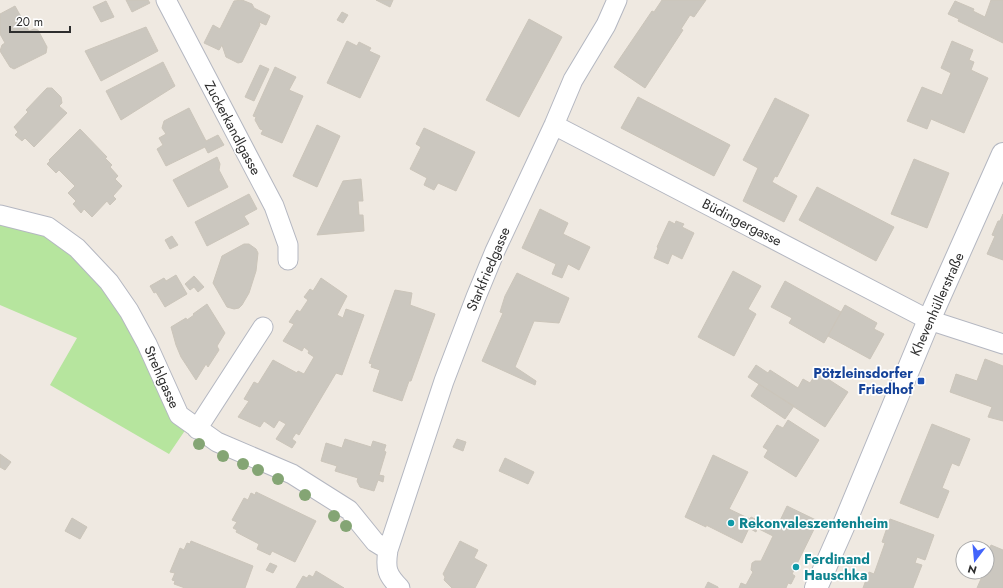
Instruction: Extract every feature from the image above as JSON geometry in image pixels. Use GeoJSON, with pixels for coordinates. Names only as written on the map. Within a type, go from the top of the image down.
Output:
{"type":"FeatureCollection","features":[{"type":"Feature","properties":{"kind":"street","name":"Zuckerkandlgasse"},"geometry":{"type":"LineString","coordinates":[[166,0],[274,206],[288,245],[288,260]]}},
{"type":"Feature","properties":{"kind":"street","name":"Starkfriedgasse"},"geometry":{"type":"LineString","coordinates":[[388,550],[444,381],[494,251],[554,125],[573,80],[606,25],[617,0]]}},
{"type":"Feature","properties":{"kind":"street","name":"Büdingergasse"},"geometry":{"type":"LineString","coordinates":[[554,125],[929,320],[1003,344]]}},
{"type":"Feature","properties":{"kind":"street","name":"Khevenhüllerstraße"},"geometry":{"type":"LineString","coordinates":[[816,588],[929,320],[1003,154]]}},
{"type":"Feature","properties":{"kind":"street","name":"Strehlgasse"},"geometry":{"type":"LineString","coordinates":[[0,215],[48,228],[77,248],[109,282],[129,311],[147,344],[179,415],[217,442],[292,474],[349,510],[375,542],[388,550]]}},
{"type":"Feature","properties":{"kind":"street"},"geometry":{"type":"LineString","coordinates":[[197,429],[263,326]]}},
{"type":"Feature","properties":{"kind":"street"},"geometry":{"type":"LineString","coordinates":[[388,550],[385,564],[388,574],[400,588]]}},
{"type":"Feature","properties":{"kind":"green space"},"geometry":{"type":"Polygon","coordinates":[[[0,221],[44,231],[71,249],[114,297],[186,429],[169,454],[50,385],[77,338],[0,305],[0,221]]]}},
{"type":"Feature","properties":{"kind":"building"},"geometry":{"type":"Polygon","coordinates":[[[126,0],[148,0],[150,3],[132,12],[126,0]]]}},
{"type":"Feature","properties":{"kind":"building"},"geometry":{"type":"Polygon","coordinates":[[[242,0],[252,4],[254,8],[270,16],[266,25],[259,22],[260,25],[242,62],[238,63],[226,57],[222,45],[219,50],[204,43],[213,25],[220,29],[234,1],[242,0]]]}},
{"type":"Feature","properties":{"kind":"building"},"geometry":{"type":"Polygon","coordinates":[[[376,0],[393,0],[390,7],[376,0]]]}},
{"type":"Feature","properties":{"kind":"building"},"geometry":{"type":"Polygon","coordinates":[[[662,0],[706,0],[694,17],[690,15],[681,29],[683,30],[645,88],[614,67],[652,11],[654,12],[662,0]]]}},
{"type":"Feature","properties":{"kind":"building"},"geometry":{"type":"Polygon","coordinates":[[[991,0],[1003,0],[1003,43],[958,21],[959,19],[948,14],[955,1],[974,9],[973,11],[985,17],[991,0]]]}},
{"type":"Feature","properties":{"kind":"building"},"geometry":{"type":"Polygon","coordinates":[[[106,1],[114,17],[101,22],[93,7],[106,1]]]}},
{"type":"Feature","properties":{"kind":"building"},"geometry":{"type":"Polygon","coordinates":[[[15,6],[29,31],[34,29],[38,30],[47,47],[46,53],[14,69],[10,67],[0,51],[2,45],[5,43],[0,34],[0,14],[15,6]]]}},
{"type":"Feature","properties":{"kind":"building"},"geometry":{"type":"Polygon","coordinates":[[[342,12],[348,15],[343,23],[337,20],[342,12]]]}},
{"type":"Feature","properties":{"kind":"building"},"geometry":{"type":"Polygon","coordinates":[[[529,19],[562,37],[519,117],[486,100],[529,19]]]}},
{"type":"Feature","properties":{"kind":"building"},"geometry":{"type":"Polygon","coordinates":[[[146,27],[158,51],[101,81],[85,51],[146,27]]]}},
{"type":"Feature","properties":{"kind":"building"},"geometry":{"type":"Polygon","coordinates":[[[347,41],[357,46],[359,42],[371,48],[369,51],[380,56],[360,98],[327,83],[347,41]]]}},
{"type":"Feature","properties":{"kind":"building"},"geometry":{"type":"Polygon","coordinates":[[[952,41],[973,50],[969,60],[974,62],[971,70],[988,78],[964,133],[931,119],[927,129],[907,121],[922,87],[942,95],[951,73],[941,68],[952,41]]]}},
{"type":"Feature","properties":{"kind":"building"},"geometry":{"type":"Polygon","coordinates":[[[163,62],[175,86],[121,120],[106,91],[163,62]]]}},
{"type":"Feature","properties":{"kind":"building"},"geometry":{"type":"Polygon","coordinates":[[[260,65],[269,69],[254,101],[245,97],[260,65]]]}},
{"type":"Feature","properties":{"kind":"building"},"geometry":{"type":"Polygon","coordinates":[[[275,67],[296,77],[289,90],[303,96],[282,143],[261,134],[263,130],[260,129],[255,120],[256,117],[253,116],[275,67]]]}},
{"type":"Feature","properties":{"kind":"building"},"geometry":{"type":"Polygon","coordinates":[[[47,88],[52,88],[61,97],[62,103],[59,106],[67,113],[34,147],[25,138],[22,141],[15,135],[18,132],[14,127],[28,112],[26,110],[47,88]]]}},
{"type":"Feature","properties":{"kind":"building"},"geometry":{"type":"Polygon","coordinates":[[[638,97],[730,145],[714,176],[621,128],[638,97]]]}},
{"type":"Feature","properties":{"kind":"building"},"geometry":{"type":"Polygon","coordinates":[[[775,98],[809,115],[777,177],[775,176],[772,182],[797,196],[784,222],[743,201],[758,168],[743,160],[775,98]]]}},
{"type":"Feature","properties":{"kind":"building"},"geometry":{"type":"Polygon","coordinates":[[[189,108],[206,141],[218,135],[224,145],[208,153],[205,147],[166,166],[157,149],[163,145],[159,138],[166,134],[162,128],[164,121],[189,108]]]}},
{"type":"Feature","properties":{"kind":"building"},"geometry":{"type":"Polygon","coordinates":[[[317,125],[340,136],[317,187],[293,176],[317,125]]]}},
{"type":"Feature","properties":{"kind":"building"},"geometry":{"type":"Polygon","coordinates":[[[424,128],[475,152],[456,191],[438,183],[434,190],[424,185],[427,178],[410,169],[421,147],[416,144],[424,128]]]}},
{"type":"Feature","properties":{"kind":"building"},"geometry":{"type":"Polygon","coordinates":[[[80,129],[107,157],[105,158],[112,165],[110,167],[118,176],[115,179],[122,186],[113,196],[116,199],[110,205],[107,201],[92,217],[84,209],[81,213],[73,204],[76,201],[68,193],[75,186],[59,170],[56,173],[47,164],[50,161],[49,160],[80,129]]]}},
{"type":"Feature","properties":{"kind":"building"},"geometry":{"type":"Polygon","coordinates":[[[217,157],[220,164],[219,170],[228,187],[188,207],[173,180],[217,157]]]}},
{"type":"Feature","properties":{"kind":"building"},"geometry":{"type":"Polygon","coordinates":[[[914,159],[949,173],[927,228],[891,214],[914,159]]]}},
{"type":"Feature","properties":{"kind":"building"},"geometry":{"type":"Polygon","coordinates":[[[361,179],[363,201],[358,201],[359,215],[363,215],[364,231],[317,235],[343,181],[361,179]]]}},
{"type":"Feature","properties":{"kind":"building"},"geometry":{"type":"Polygon","coordinates":[[[817,187],[894,227],[876,261],[799,220],[817,187]]]}},
{"type":"Feature","properties":{"kind":"building"},"geometry":{"type":"Polygon","coordinates":[[[249,194],[257,209],[244,216],[249,224],[207,246],[195,222],[249,194]]]}},
{"type":"Feature","properties":{"kind":"building"},"geometry":{"type":"Polygon","coordinates":[[[540,209],[568,223],[563,234],[590,247],[579,270],[568,264],[562,278],[552,274],[556,264],[522,248],[540,209]]]}},
{"type":"Feature","properties":{"kind":"building"},"geometry":{"type":"Polygon","coordinates":[[[1003,214],[1003,260],[987,254],[995,236],[992,235],[1003,214]]]}},
{"type":"Feature","properties":{"kind":"building"},"geometry":{"type":"Polygon","coordinates":[[[669,221],[675,224],[676,221],[684,224],[682,227],[694,233],[682,259],[672,254],[668,264],[654,258],[658,248],[657,247],[669,221]]]}},
{"type":"Feature","properties":{"kind":"building"},"geometry":{"type":"Polygon","coordinates":[[[172,236],[178,245],[170,249],[165,240],[172,236]]]}},
{"type":"Feature","properties":{"kind":"building"},"geometry":{"type":"Polygon","coordinates":[[[244,244],[249,244],[256,249],[258,253],[256,271],[249,293],[242,305],[239,308],[234,309],[227,307],[213,283],[222,256],[244,244]]]}},
{"type":"Feature","properties":{"kind":"building"},"geometry":{"type":"Polygon","coordinates":[[[733,271],[761,286],[748,309],[756,314],[734,356],[698,337],[733,271]]]}},
{"type":"Feature","properties":{"kind":"building"},"geometry":{"type":"Polygon","coordinates":[[[517,273],[569,298],[559,323],[534,321],[515,367],[536,381],[535,385],[482,361],[503,313],[500,312],[505,296],[517,273]]]}},
{"type":"Feature","properties":{"kind":"building"},"geometry":{"type":"Polygon","coordinates":[[[176,275],[187,294],[165,307],[156,292],[154,293],[150,286],[164,278],[166,281],[176,275]]]}},
{"type":"Feature","properties":{"kind":"building"},"geometry":{"type":"Polygon","coordinates":[[[194,276],[204,287],[198,292],[194,287],[190,290],[185,284],[194,276]]]}},
{"type":"Feature","properties":{"kind":"building"},"geometry":{"type":"Polygon","coordinates":[[[321,278],[347,296],[337,315],[343,318],[346,309],[364,315],[342,375],[336,373],[299,435],[296,433],[292,439],[296,442],[292,448],[276,439],[286,424],[279,420],[274,428],[264,421],[260,427],[238,417],[249,401],[244,399],[254,382],[258,384],[273,360],[297,373],[298,371],[304,374],[314,357],[308,353],[309,351],[304,347],[302,351],[283,341],[294,324],[289,322],[297,310],[300,312],[308,300],[304,297],[310,289],[313,291],[321,278]]]}},
{"type":"Feature","properties":{"kind":"building"},"geometry":{"type":"Polygon","coordinates":[[[785,281],[841,312],[824,343],[789,323],[792,318],[771,307],[785,281]]]}},
{"type":"Feature","properties":{"kind":"building"},"geometry":{"type":"Polygon","coordinates":[[[395,290],[412,293],[410,305],[435,314],[411,381],[409,381],[402,401],[373,391],[380,370],[371,367],[372,364],[369,363],[395,290]]]}},
{"type":"Feature","properties":{"kind":"building"},"geometry":{"type":"Polygon","coordinates":[[[207,304],[225,333],[217,346],[219,350],[208,367],[206,364],[196,380],[181,357],[171,327],[186,318],[187,320],[207,304]]]}},
{"type":"Feature","properties":{"kind":"building"},"geometry":{"type":"Polygon","coordinates":[[[845,305],[877,323],[874,329],[884,334],[870,359],[828,336],[845,305]]]}},
{"type":"Feature","properties":{"kind":"building"},"geometry":{"type":"Polygon","coordinates":[[[985,359],[1003,366],[1003,421],[988,417],[992,407],[950,392],[956,374],[977,381],[985,359]]]}},
{"type":"Feature","properties":{"kind":"building"},"geometry":{"type":"Polygon","coordinates":[[[756,365],[768,373],[770,370],[798,388],[803,379],[810,383],[817,372],[848,392],[825,427],[748,377],[756,365]]]}},
{"type":"Feature","properties":{"kind":"building"},"geometry":{"type":"Polygon","coordinates":[[[759,384],[794,406],[785,419],[751,396],[759,384]]]}},
{"type":"Feature","properties":{"kind":"building"},"geometry":{"type":"Polygon","coordinates":[[[788,420],[819,440],[796,477],[764,457],[768,450],[763,447],[777,425],[783,428],[788,420]]]}},
{"type":"Feature","properties":{"kind":"building"},"geometry":{"type":"Polygon","coordinates":[[[932,424],[970,439],[959,466],[952,463],[942,488],[949,491],[938,518],[900,503],[932,424]]]}},
{"type":"Feature","properties":{"kind":"building"},"geometry":{"type":"Polygon","coordinates":[[[345,439],[371,447],[373,441],[386,445],[384,451],[386,452],[379,475],[384,476],[383,482],[378,480],[374,491],[360,487],[357,481],[358,478],[335,471],[337,466],[321,461],[326,443],[342,448],[345,439]]]}},
{"type":"Feature","properties":{"kind":"building"},"geometry":{"type":"Polygon","coordinates":[[[457,439],[466,442],[463,451],[453,447],[457,439]]]}},
{"type":"Feature","properties":{"kind":"building"},"geometry":{"type":"Polygon","coordinates":[[[0,454],[11,462],[5,470],[0,467],[0,454]]]}},
{"type":"Feature","properties":{"kind":"building","name":"Rekonvaleszentenheim"},"geometry":{"type":"Polygon","coordinates":[[[713,455],[748,472],[729,509],[750,519],[751,517],[776,529],[787,506],[818,521],[792,574],[795,576],[791,584],[788,583],[786,588],[739,588],[741,583],[746,585],[753,572],[751,570],[752,563],[755,561],[761,561],[773,536],[757,528],[756,532],[749,528],[742,543],[706,525],[706,527],[685,517],[713,455]]]}},
{"type":"Feature","properties":{"kind":"building"},"geometry":{"type":"Polygon","coordinates":[[[505,458],[534,472],[528,484],[499,471],[505,458]]]}},
{"type":"Feature","properties":{"kind":"building"},"geometry":{"type":"Polygon","coordinates":[[[256,492],[316,521],[295,562],[272,551],[270,555],[257,549],[259,544],[236,532],[237,530],[233,528],[237,522],[232,520],[244,498],[248,500],[251,493],[255,495],[256,492]]]}},
{"type":"Feature","properties":{"kind":"building"},"geometry":{"type":"Polygon","coordinates":[[[72,518],[87,527],[80,539],[65,531],[72,518]]]}},
{"type":"Feature","properties":{"kind":"building"},"geometry":{"type":"Polygon","coordinates":[[[890,519],[934,535],[925,560],[917,557],[915,563],[922,565],[913,588],[863,588],[869,572],[874,574],[885,543],[882,542],[890,519]]]}},
{"type":"Feature","properties":{"kind":"building"},"geometry":{"type":"Polygon","coordinates":[[[191,541],[253,566],[245,588],[185,588],[174,584],[175,581],[172,580],[175,573],[170,572],[180,548],[184,550],[187,543],[190,544],[191,541]]]}},
{"type":"Feature","properties":{"kind":"building"},"geometry":{"type":"Polygon","coordinates":[[[460,541],[478,550],[474,558],[487,565],[475,588],[452,588],[444,580],[445,577],[443,574],[460,541]]]}},
{"type":"Feature","properties":{"kind":"building"},"geometry":{"type":"Polygon","coordinates":[[[995,547],[1003,550],[1003,588],[977,588],[980,580],[995,580],[995,547]]]}},
{"type":"Feature","properties":{"kind":"building"},"geometry":{"type":"Polygon","coordinates":[[[270,563],[277,566],[273,573],[266,570],[270,563]]]}},
{"type":"Feature","properties":{"kind":"building"},"geometry":{"type":"Polygon","coordinates":[[[316,571],[344,588],[296,588],[303,576],[307,578],[309,575],[313,577],[316,571]]]}},
{"type":"Feature","properties":{"kind":"building"},"geometry":{"type":"Polygon","coordinates":[[[708,582],[718,587],[718,588],[705,588],[708,582]]]}},
{"type":"Feature","properties":{"kind":"place","name":"Pötzleinsdorfer Friedhof"},"geometry":{"type":"Point","coordinates":[921,381]}},
{"type":"Feature","properties":{"kind":"place","name":"Rekonvaleszentenheim"},"geometry":{"type":"Point","coordinates":[731,523]}},
{"type":"Feature","properties":{"kind":"place","name":"Ferdinand Hauschka"},"geometry":{"type":"Point","coordinates":[796,567]}}]}
